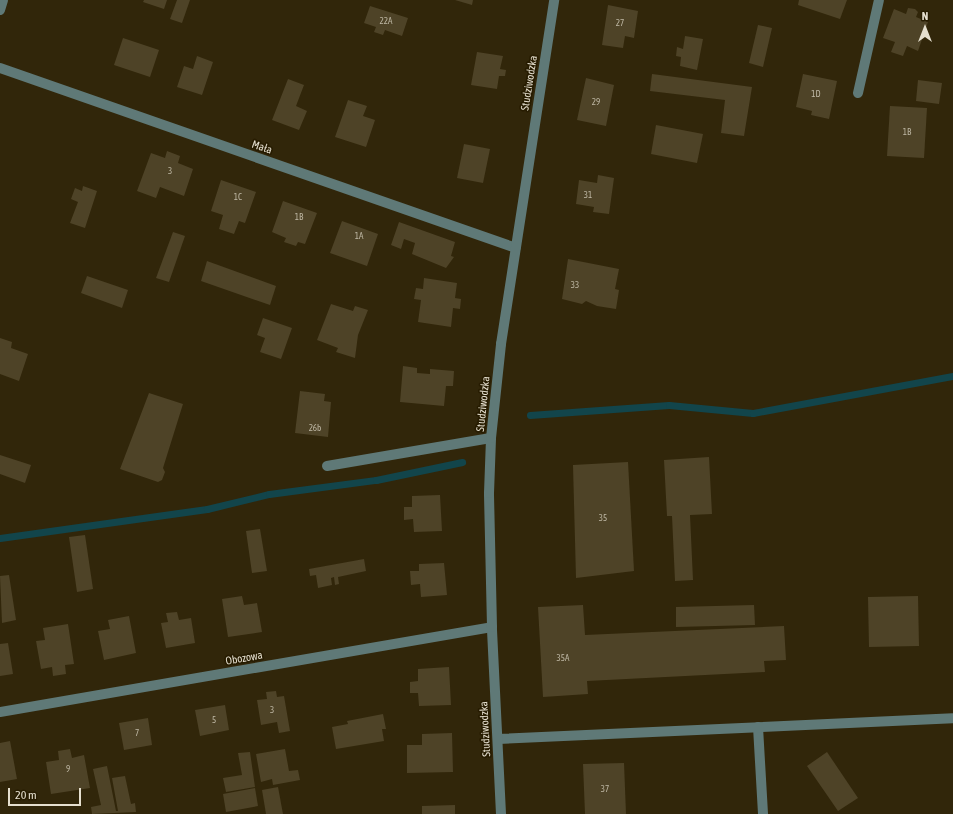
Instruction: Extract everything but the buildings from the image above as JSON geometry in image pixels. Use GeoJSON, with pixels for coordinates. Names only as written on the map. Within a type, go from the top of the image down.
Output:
{"type":"FeatureCollection","features":[{"type":"Feature","properties":{"kind":"street"},"geometry":{"type":"LineString","coordinates":[[0,10],[3,0]]}},
{"type":"Feature","properties":{"kind":"street","name":"Studziwodzka"},"geometry":{"type":"LineString","coordinates":[[501,814],[492,627],[489,492],[491,438],[501,344],[554,0]]}},
{"type":"Feature","properties":{"kind":"street"},"geometry":{"type":"LineString","coordinates":[[858,94],[879,0]]}},
{"type":"Feature","properties":{"kind":"street","name":"Mała"},"geometry":{"type":"LineString","coordinates":[[0,68],[516,248]]}},
{"type":"Feature","properties":{"kind":"street"},"geometry":{"type":"LineString","coordinates":[[327,466],[491,438]]}},
{"type":"Feature","properties":{"kind":"street","name":"Obozowa"},"geometry":{"type":"LineString","coordinates":[[0,712],[492,627]]}},
{"type":"Feature","properties":{"kind":"street"},"geometry":{"type":"LineString","coordinates":[[498,739],[953,718]]}},
{"type":"Feature","properties":{"kind":"street"},"geometry":{"type":"LineString","coordinates":[[758,727],[763,814]]}},
{"type":"Feature","properties":{"kind":"waterway"},"geometry":{"type":"LineString","coordinates":[[530,415],[669,405],[753,413],[953,376]]}},
{"type":"Feature","properties":{"kind":"waterway"},"geometry":{"type":"LineString","coordinates":[[0,538],[207,509],[269,494],[376,480],[462,462]]}}]}
